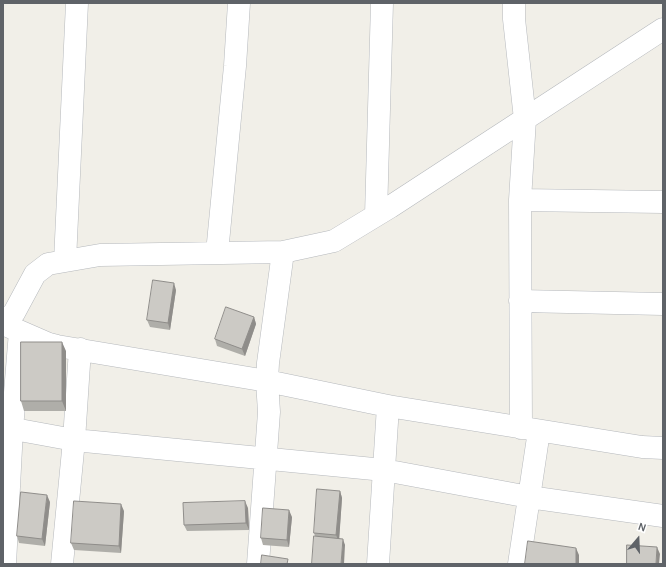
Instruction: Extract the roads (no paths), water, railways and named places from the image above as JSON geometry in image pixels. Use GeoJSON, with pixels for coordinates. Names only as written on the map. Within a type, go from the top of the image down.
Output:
{"type":"FeatureCollection","features":[{"type":"Feature","properties":{"kind":"street"},"geometry":{"type":"LineString","coordinates":[[65,261],[77,3]]}},
{"type":"Feature","properties":{"kind":"street"},"geometry":{"type":"LineString","coordinates":[[217,253],[239,3]]}},
{"type":"Feature","properties":{"kind":"street"},"geometry":{"type":"LineString","coordinates":[[376,215],[382,3]]}},
{"type":"Feature","properties":{"kind":"street"},"geometry":{"type":"LineString","coordinates":[[514,3],[514,19],[525,119],[520,200],[520,301],[530,429],[529,498],[519,564]]}},
{"type":"Feature","properties":{"kind":"street"},"geometry":{"type":"LineString","coordinates":[[5,564],[9,326],[14,313],[35,274],[48,264],[100,255],[283,252],[334,241],[663,29]]}},
{"type":"Feature","properties":{"kind":"street"},"geometry":{"type":"LineString","coordinates":[[520,200],[663,202]]}},
{"type":"Feature","properties":{"kind":"street"},"geometry":{"type":"LineString","coordinates":[[258,564],[269,412],[267,381],[283,252]]}},
{"type":"Feature","properties":{"kind":"street"},"geometry":{"type":"LineString","coordinates":[[520,301],[663,304]]}},
{"type":"Feature","properties":{"kind":"street"},"geometry":{"type":"LineString","coordinates":[[9,326],[49,344],[267,381],[388,406],[530,429],[663,448]]}},
{"type":"Feature","properties":{"kind":"street"},"geometry":{"type":"LineString","coordinates":[[62,564],[74,440],[80,349]]}},
{"type":"Feature","properties":{"kind":"street"},"geometry":{"type":"LineString","coordinates":[[378,564],[388,406]]}},
{"type":"Feature","properties":{"kind":"street"},"geometry":{"type":"LineString","coordinates":[[8,428],[74,440],[384,470],[529,498],[663,516]]}}]}
